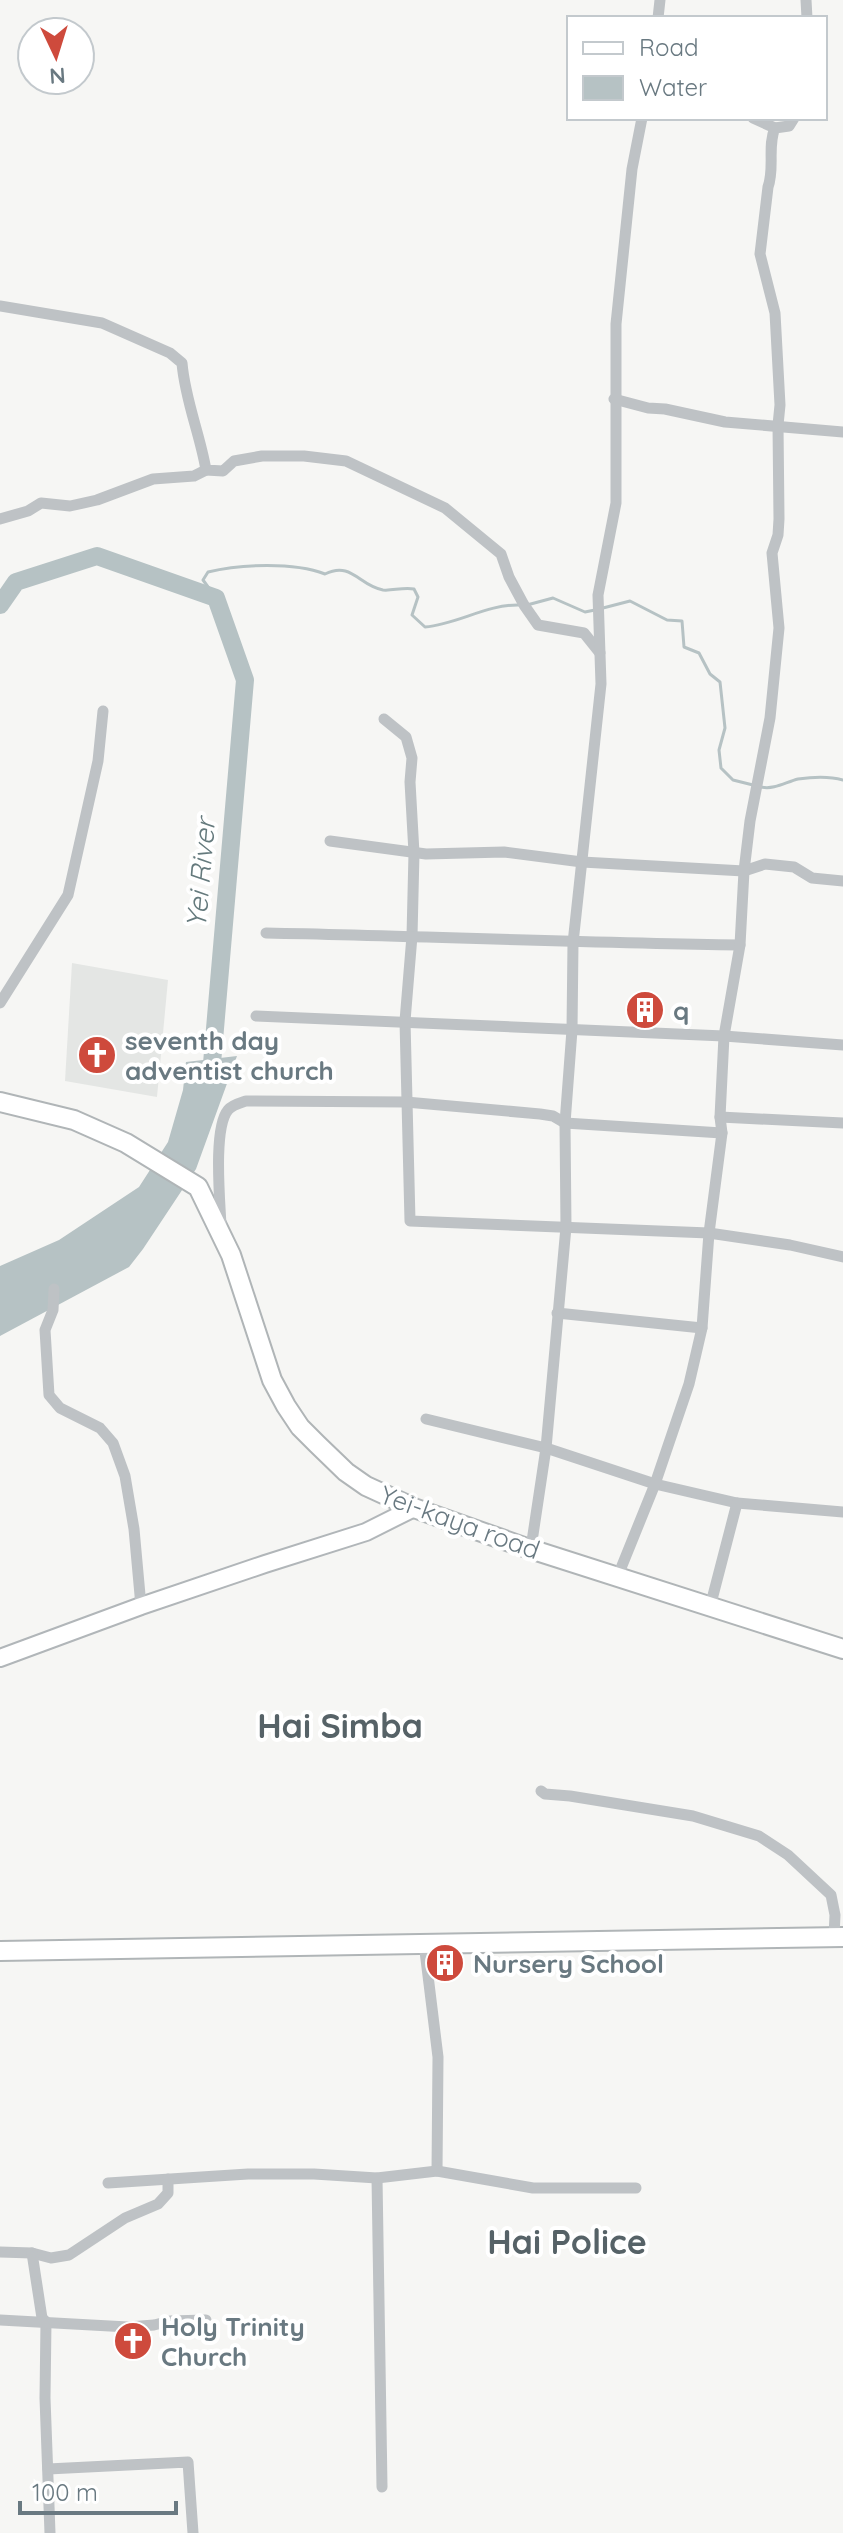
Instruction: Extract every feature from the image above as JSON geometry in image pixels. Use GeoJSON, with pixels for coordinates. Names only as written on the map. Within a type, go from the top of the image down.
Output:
{"type":"FeatureCollection","features":[{"type":"Feature","properties":{"kind":"main road","name":"Yei-kaya road"},"geometry":{"type":"LineString","coordinates":[[0,1102],[74,1120],[140,1151],[198,1187],[231,1255],[272,1380],[300,1427],[356,1479],[414,1508],[617,1578],[843,1649]]}},
{"type":"Feature","properties":{"kind":"main road"},"geometry":{"type":"LineString","coordinates":[[0,1951],[839,1937]]}},
{"type":"Feature","properties":{"kind":"street"},"geometry":{"type":"LineString","coordinates":[[531,1548],[546,1448],[566,1227],[565,1123],[572,1030],[573,943],[601,684],[598,602],[616,503],[616,324],[632,169],[642,120]]}},
{"type":"Feature","properties":{"kind":"street"},"geometry":{"type":"LineString","coordinates":[[757,120],[775,128],[789,126],[793,120]]}},
{"type":"Feature","properties":{"kind":"street"},"geometry":{"type":"LineString","coordinates":[[617,1578],[655,1484],[689,1384],[702,1328],[709,1233],[722,1133],[724,1036],[740,945],[744,871],[755,793],[770,718],[779,628],[772,553],[779,519],[780,405],[775,313],[760,254],[775,128]]}},
{"type":"Feature","properties":{"kind":"street"},"geometry":{"type":"LineString","coordinates":[[0,306],[102,323],[170,353],[182,363],[184,386],[206,470]]}},
{"type":"Feature","properties":{"kind":"street"},"geometry":{"type":"LineString","coordinates":[[614,399],[725,422],[843,432]]}},
{"type":"Feature","properties":{"kind":"street"},"geometry":{"type":"LineString","coordinates":[[0,519],[28,511],[41,503],[70,506],[97,500],[153,479],[194,476],[206,470],[223,471],[234,461],[262,456],[304,456],[346,461],[445,508],[501,554],[509,577],[538,625],[584,633],[600,653]]}},
{"type":"Feature","properties":{"kind":"street"},"geometry":{"type":"LineString","coordinates":[[0,1003],[68,895],[98,761],[103,711]]}},
{"type":"Feature","properties":{"kind":"street"},"geometry":{"type":"LineString","coordinates":[[384,719],[406,737],[412,758],[412,936],[405,1021],[410,1221],[709,1233],[790,1245],[843,1257]]}},
{"type":"Feature","properties":{"kind":"street"},"geometry":{"type":"LineString","coordinates":[[330,841],[414,853],[504,852],[582,862],[744,871],[765,864],[794,867],[812,878],[843,881]]}},
{"type":"Feature","properties":{"kind":"street"},"geometry":{"type":"LineString","coordinates":[[266,933],[740,945]]}},
{"type":"Feature","properties":{"kind":"street"},"geometry":{"type":"LineString","coordinates":[[256,1016],[724,1036],[843,1045]]}},
{"type":"Feature","properties":{"kind":"street"},"geometry":{"type":"LineString","coordinates":[[221,1231],[218,1159],[223,1121],[228,1109],[246,1101],[406,1102],[540,1114],[553,1116],[565,1123],[722,1133]]}},
{"type":"Feature","properties":{"kind":"street"},"geometry":{"type":"LineString","coordinates":[[720,1117],[843,1123]]}},
{"type":"Feature","properties":{"kind":"street"},"geometry":{"type":"LineString","coordinates":[[54,1289],[53,1310],[45,1330],[49,1395],[60,1408],[100,1428],[113,1443],[125,1476],[134,1529],[141,1606]]}},
{"type":"Feature","properties":{"kind":"street"},"geometry":{"type":"LineString","coordinates":[[557,1313],[702,1328]]}},
{"type":"Feature","properties":{"kind":"street"},"geometry":{"type":"LineString","coordinates":[[426,1419],[546,1448],[655,1484],[737,1503],[843,1512]]}},
{"type":"Feature","properties":{"kind":"street"},"geometry":{"type":"LineString","coordinates":[[710,1607],[737,1503]]}},
{"type":"Feature","properties":{"kind":"street"},"geometry":{"type":"LineString","coordinates":[[0,1658],[141,1606],[366,1532],[414,1508]]}},
{"type":"Feature","properties":{"kind":"street"},"geometry":{"type":"LineString","coordinates":[[541,1791],[693,1816],[759,1836],[788,1855],[831,1895],[839,1937]]}},
{"type":"Feature","properties":{"kind":"street"},"geometry":{"type":"LineString","coordinates":[[424,1943],[438,2057],[437,2171]]}},
{"type":"Feature","properties":{"kind":"street"},"geometry":{"type":"LineString","coordinates":[[108,2183],[288,2174],[377,2178],[437,2171],[533,2188],[636,2188]]}},
{"type":"Feature","properties":{"kind":"street"},"geometry":{"type":"LineString","coordinates":[[377,2178],[382,2487]]}},
{"type":"Feature","properties":{"kind":"street"},"geometry":{"type":"LineString","coordinates":[[0,2252],[32,2253],[51,2258],[69,2255],[125,2218],[158,2204],[168,2193],[168,2179]]}},
{"type":"Feature","properties":{"kind":"street"},"geometry":{"type":"LineString","coordinates":[[32,2253],[42,2318],[46,2322],[45,2398],[50,2533]]}},
{"type":"Feature","properties":{"kind":"street"},"geometry":{"type":"LineString","coordinates":[[0,2320],[128,2327],[206,2320]]}},
{"type":"Feature","properties":{"kind":"street"},"geometry":{"type":"LineString","coordinates":[[48,2469],[188,2462],[193,2533]]}},
{"type":"Feature","properties":{"kind":"shaded area"},"geometry":{"type":"Polygon","coordinates":[[[72,963],[168,980],[157,1097],[65,1081],[72,963]]]}},
{"type":"Feature","properties":{"kind":"water"},"geometry":{"type":"Polygon","coordinates":[[[237,1056],[196,1169],[129,1267],[0,1336],[0,1266],[59,1240],[139,1187],[168,1142],[183,1090],[186,1062],[237,1056]]]}},
{"type":"Feature","properties":{"kind":"waterway","name":"Yei River"},"geometry":{"type":"LineString","coordinates":[[0,605],[16,582],[97,556],[216,598],[245,680],[211,1075],[208,1080]]}},
{"type":"Feature","properties":{"kind":"waterway"},"geometry":{"type":"LineString","coordinates":[[216,598],[203,580],[208,572],[267,566],[325,574],[342,570],[375,588],[414,589],[418,597],[412,615],[425,627],[496,608],[520,605]]}},
{"type":"Feature","properties":{"kind":"waterway"},"geometry":{"type":"LineString","coordinates":[[527,605],[553,598],[585,612],[595,610]]}},
{"type":"Feature","properties":{"kind":"waterway"},"geometry":{"type":"LineString","coordinates":[[603,608],[630,601],[667,620],[682,621],[684,647],[699,653],[710,674],[720,682],[725,728],[719,750],[721,768],[733,780],[753,785]]}},
{"type":"Feature","properties":{"kind":"waterway"},"geometry":{"type":"LineString","coordinates":[[761,787],[775,787],[809,778],[843,780]]}},
{"type":"Feature","properties":{"kind":"place","name":"q"},"geometry":{"type":"Point","coordinates":[645,1010]}},
{"type":"Feature","properties":{"kind":"place","name":"seventh day adventist church"},"geometry":{"type":"Point","coordinates":[97,1055]}},
{"type":"Feature","properties":{"kind":"place","name":"Nursery School"},"geometry":{"type":"Point","coordinates":[445,1963]}},
{"type":"Feature","properties":{"kind":"place","name":"Holy Trinity Church"},"geometry":{"type":"Point","coordinates":[133,2341]}},
{"type":"Feature","properties":{"kind":"district","name":"Hai Simba"},"geometry":{"type":"Point","coordinates":[340,1725]}},
{"type":"Feature","properties":{"kind":"district","name":"Hai Police"},"geometry":{"type":"Point","coordinates":[567,2241]}}]}
